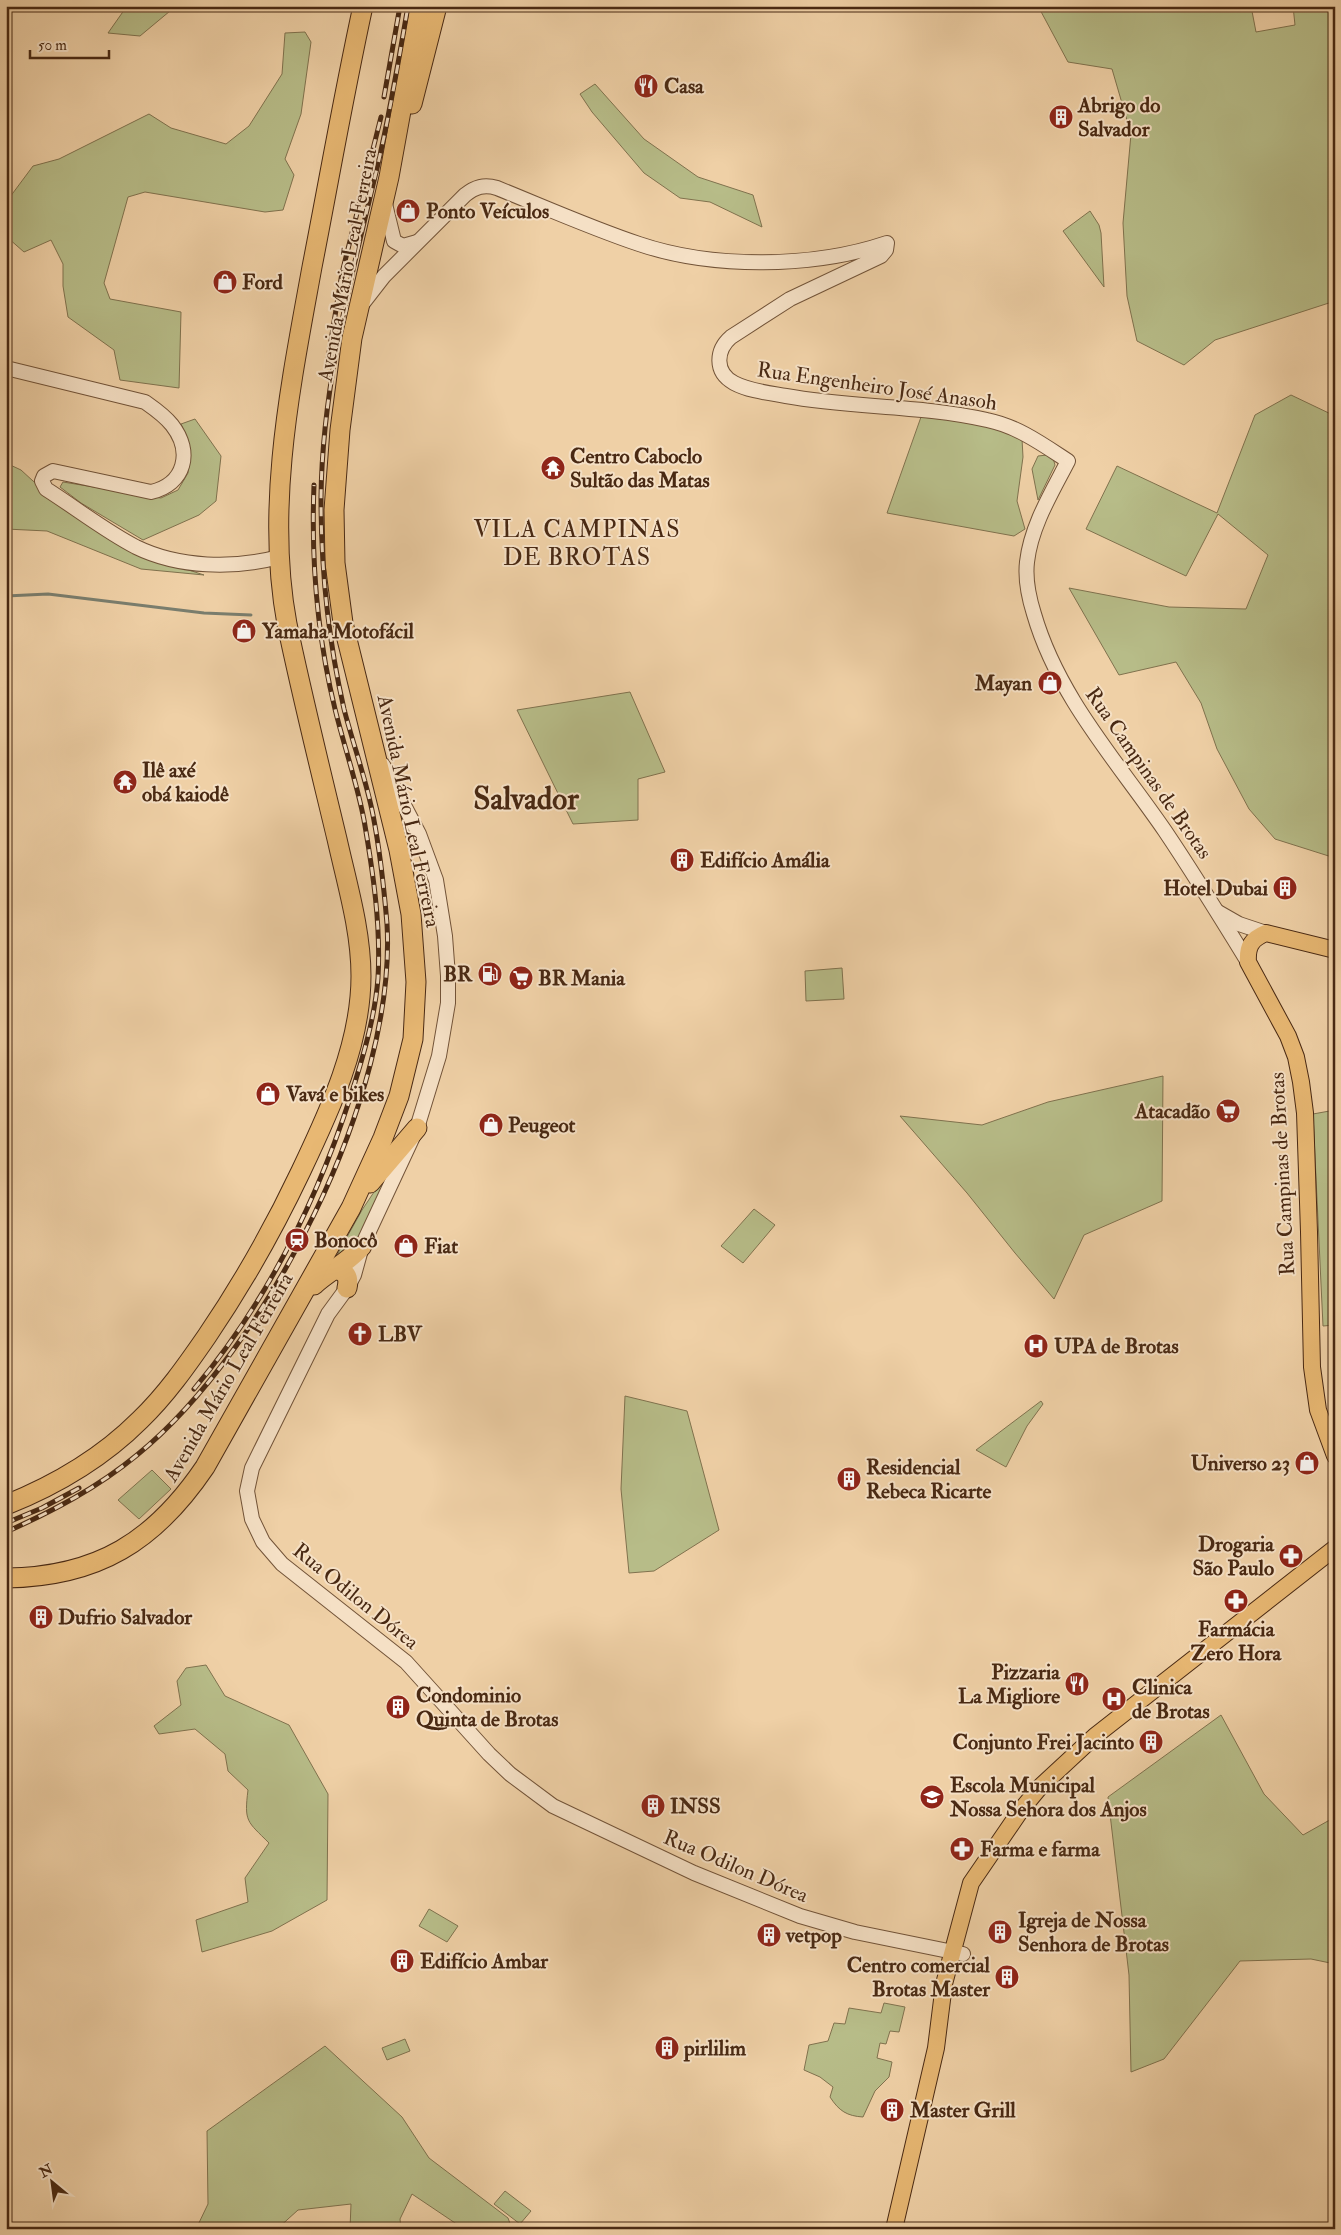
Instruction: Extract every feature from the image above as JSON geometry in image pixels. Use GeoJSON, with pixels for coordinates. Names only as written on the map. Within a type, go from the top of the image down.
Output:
{"type":"FeatureCollection","features":[{"type":"Feature","properties":{"kind":"highway","name":"Avenida Mário Leal Ferreira"},"geometry":{"type":"LineString","coordinates":[[6,1505],[67,1476],[107,1449],[141,1420],[174,1382],[241,1284],[280,1214],[330,1106],[349,1054],[360,995],[359,947],[345,874],[297,675],[281,592],[279,558],[281,478],[295,358],[363,6]]}},
{"type":"Feature","properties":{"kind":"highway","name":"Avenida Mário Leal Ferreira"},"geometry":{"type":"LineString","coordinates":[[6,1578],[54,1573],[75,1569],[102,1560],[146,1535],[165,1519],[192,1486],[205,1467],[351,1208],[383,1138],[399,1096],[413,1040],[416,1010],[415,949],[412,914],[399,850],[343,623],[335,563],[336,473],[345,385],[356,312],[389,177],[420,6]]}},
{"type":"Feature","properties":{"kind":"highway"},"geometry":{"type":"LineString","coordinates":[[389,177],[418,85],[437,6]]}},
{"type":"Feature","properties":{"kind":"highway"},"geometry":{"type":"LineString","coordinates":[[351,1208],[383,1166],[417,1128]]}},
{"type":"Feature","properties":{"kind":"highway"},"geometry":{"type":"LineString","coordinates":[[303,1294],[332,1269],[350,1258],[362,1246]]}},
{"type":"Feature","properties":{"kind":"highway"},"geometry":{"type":"LineString","coordinates":[[332,1269],[344,1271],[348,1281],[347,1288]]}},
{"type":"Feature","properties":{"kind":"main road"},"geometry":{"type":"LineString","coordinates":[[1248,962],[1250,944],[1254,939],[1266,933],[1335,950]]}},
{"type":"Feature","properties":{"kind":"main road","name":"Rua Campinas de Brotas"},"geometry":{"type":"LineString","coordinates":[[1248,962],[1288,1036],[1296,1057],[1301,1082],[1305,1113],[1312,1366],[1318,1410],[1335,1456]]}},
{"type":"Feature","properties":{"kind":"main road"},"geometry":{"type":"LineString","coordinates":[[894,2229],[958,1953],[995,1848],[1021,1810],[1062,1765],[1103,1730],[1335,1548]]}},
{"type":"Feature","properties":{"kind":"street","name":"Rua Engenheiro José Anasoh"},"geometry":{"type":"LineString","coordinates":[[418,242],[470,190],[483,186],[497,188],[640,245],[716,260],[764,262],[811,259],[855,252],[887,243],[886,250],[880,256],[790,299],[731,337],[724,343],[718,360],[726,376],[734,383],[753,390],[800,398],[966,415],[990,420],[1026,434],[1068,460]]}},
{"type":"Feature","properties":{"kind":"street"},"geometry":{"type":"LineString","coordinates":[[384,196],[391,236],[394,241],[404,246],[418,242]]}},
{"type":"Feature","properties":{"kind":"street"},"geometry":{"type":"LineString","coordinates":[[356,312],[379,282],[418,242]]}},
{"type":"Feature","properties":{"kind":"street"},"geometry":{"type":"LineString","coordinates":[[6,368],[145,402],[159,411],[173,427],[182,446],[184,462],[180,474],[174,482],[163,489],[151,492],[53,471],[44,476],[42,481],[46,489],[129,542],[156,555],[192,562],[235,564],[256,563],[279,558]]}},
{"type":"Feature","properties":{"kind":"street","name":"Rua Campinas de Brotas"},"geometry":{"type":"LineString","coordinates":[[1068,460],[1040,516],[1032,536],[1027,562],[1029,591],[1038,627],[1056,672],[1083,717],[1165,830],[1248,962]]}},
{"type":"Feature","properties":{"kind":"street","name":"Rua Odilon Dórea"},"geometry":{"type":"LineString","coordinates":[[372,744],[419,834],[436,880],[445,936],[448,1003],[439,1056],[417,1128],[362,1246],[354,1275],[328,1314],[252,1468],[248,1491],[252,1519],[263,1542],[282,1564],[406,1662],[489,1754],[510,1774],[553,1806],[694,1873],[800,1916],[855,1932],[958,1953]]}},
{"type":"Feature","properties":{"kind":"street"},"geometry":{"type":"LineString","coordinates":[[1215,910],[1239,924],[1266,933]]}},
{"type":"Feature","properties":{"kind":"green space"},"geometry":{"type":"Polygon","coordinates":[[[127,6],[176,6],[140,36],[108,33],[127,6]]]}},
{"type":"Feature","properties":{"kind":"green space"},"geometry":{"type":"Polygon","coordinates":[[[1038,6],[1251,6],[1256,32],[1295,25],[1293,6],[1335,6],[1335,301],[1215,340],[1184,365],[1137,341],[1127,296],[1123,223],[1131,134],[1112,69],[1068,62],[1038,6]]]}},
{"type":"Feature","properties":{"kind":"green space"},"geometry":{"type":"Polygon","coordinates":[[[305,32],[311,42],[301,114],[285,159],[294,175],[283,210],[265,212],[145,192],[128,197],[104,283],[110,299],[181,312],[179,388],[120,380],[114,350],[68,317],[63,286],[63,264],[51,240],[24,252],[8,238],[7,201],[33,166],[59,159],[149,114],[171,128],[226,144],[249,126],[282,74],[285,33],[305,32]]]}},
{"type":"Feature","properties":{"kind":"green space"},"geometry":{"type":"Polygon","coordinates":[[[595,84],[644,139],[698,177],[753,195],[762,227],[710,202],[680,198],[644,173],[592,112],[580,94],[595,84]]]}},
{"type":"Feature","properties":{"kind":"green space"},"geometry":{"type":"Polygon","coordinates":[[[1090,211],[1099,225],[1101,233],[1104,287],[1063,231],[1090,211]]]}},
{"type":"Feature","properties":{"kind":"green space"},"geometry":{"type":"Polygon","coordinates":[[[1291,395],[1335,416],[1335,858],[1275,839],[1249,809],[1217,749],[1201,703],[1176,662],[1119,675],[1069,588],[1169,607],[1246,609],[1268,555],[1218,514],[1186,576],[1086,529],[1117,466],[1217,513],[1255,415],[1291,395]]]}},
{"type":"Feature","properties":{"kind":"green space"},"geometry":{"type":"Polygon","coordinates":[[[921,417],[982,423],[1022,439],[1023,457],[1017,501],[1025,529],[1014,536],[887,513],[921,417]]]}},
{"type":"Feature","properties":{"kind":"green space"},"geometry":{"type":"Polygon","coordinates":[[[195,419],[221,456],[216,501],[199,515],[143,540],[81,503],[60,487],[63,482],[161,498],[178,490],[188,473],[190,448],[181,424],[195,419]]]}},
{"type":"Feature","properties":{"kind":"green space"},"geometry":{"type":"Polygon","coordinates":[[[1047,455],[1053,458],[1055,465],[1038,500],[1032,469],[1038,456],[1047,455]]]}},
{"type":"Feature","properties":{"kind":"green space"},"geometry":{"type":"Polygon","coordinates":[[[6,463],[21,470],[33,481],[143,555],[204,575],[141,569],[47,531],[6,529],[6,463]]]}},
{"type":"Feature","properties":{"kind":"green space"},"geometry":{"type":"Polygon","coordinates":[[[630,692],[665,772],[638,779],[638,820],[573,824],[517,710],[630,692]]]}},
{"type":"Feature","properties":{"kind":"green space"},"geometry":{"type":"Polygon","coordinates":[[[842,968],[844,999],[806,1001],[805,971],[842,968]]]}},
{"type":"Feature","properties":{"kind":"green space"},"geometry":{"type":"Polygon","coordinates":[[[1163,1076],[1162,1201],[1084,1235],[1054,1299],[967,1193],[900,1116],[982,1125],[1048,1102],[1163,1076]]]}},
{"type":"Feature","properties":{"kind":"green space"},"geometry":{"type":"Polygon","coordinates":[[[1335,1110],[1335,1325],[1323,1326],[1313,1114],[1335,1110]]]}},
{"type":"Feature","properties":{"kind":"green space"},"geometry":{"type":"Polygon","coordinates":[[[394,1162],[352,1252],[332,1264],[362,1210],[394,1162]]]}},
{"type":"Feature","properties":{"kind":"green space"},"geometry":{"type":"Polygon","coordinates":[[[754,1209],[775,1225],[743,1263],[721,1246],[754,1209]]]}},
{"type":"Feature","properties":{"kind":"green space"},"geometry":{"type":"Polygon","coordinates":[[[625,1396],[687,1411],[719,1530],[654,1571],[629,1573],[621,1489],[625,1396]]]}},
{"type":"Feature","properties":{"kind":"green space"},"geometry":{"type":"Polygon","coordinates":[[[1041,1401],[1043,1404],[1027,1426],[1006,1467],[976,1450],[1041,1401]]]}},
{"type":"Feature","properties":{"kind":"green space"},"geometry":{"type":"Polygon","coordinates":[[[152,1470],[171,1489],[139,1519],[118,1500],[152,1470]]]}},
{"type":"Feature","properties":{"kind":"green space"},"geometry":{"type":"Polygon","coordinates":[[[206,1665],[225,1696],[289,1725],[328,1794],[327,1900],[272,1931],[202,1952],[196,1920],[248,1902],[245,1878],[269,1843],[249,1820],[246,1809],[248,1790],[228,1771],[225,1754],[195,1729],[159,1734],[154,1726],[181,1705],[177,1681],[186,1668],[206,1665]]]}},
{"type":"Feature","properties":{"kind":"green space"},"geometry":{"type":"Polygon","coordinates":[[[1221,1715],[1264,1794],[1303,1835],[1335,1817],[1335,1964],[1311,1959],[1240,1961],[1164,2059],[1131,2072],[1129,1975],[1108,1797],[1221,1715]]]}},
{"type":"Feature","properties":{"kind":"green space"},"geometry":{"type":"Polygon","coordinates":[[[429,1909],[458,1926],[447,1942],[419,1926],[429,1909]]]}},
{"type":"Feature","properties":{"kind":"green space"},"geometry":{"type":"Polygon","coordinates":[[[884,2003],[905,2007],[899,2032],[890,2031],[886,2044],[880,2043],[877,2058],[892,2062],[889,2077],[875,2091],[863,2117],[852,2115],[840,2109],[830,2097],[833,2087],[820,2077],[804,2070],[809,2045],[828,2041],[834,2023],[845,2024],[849,2008],[881,2013],[884,2003]]]}},
{"type":"Feature","properties":{"kind":"green space"},"geometry":{"type":"Polygon","coordinates":[[[405,2039],[410,2051],[387,2060],[382,2048],[405,2039]]]}},
{"type":"Feature","properties":{"kind":"green space"},"geometry":{"type":"Polygon","coordinates":[[[325,2046],[402,2117],[429,2158],[508,2218],[512,2229],[464,2229],[412,2194],[400,2219],[401,2229],[350,2229],[351,2204],[298,2210],[277,2229],[196,2229],[208,2204],[207,2131],[325,2046]]]}},
{"type":"Feature","properties":{"kind":"green space"},"geometry":{"type":"Polygon","coordinates":[[[505,2191],[531,2211],[520,2224],[494,2204],[505,2191]]]}},
{"type":"Feature","properties":{"kind":"waterway"},"geometry":{"type":"LineString","coordinates":[[6,596],[48,594],[204,613],[251,615]]}},
{"type":"Feature","properties":{"kind":"railway"},"geometry":{"type":"LineString","coordinates":[[384,97],[400,6]]}},
{"type":"Feature","properties":{"kind":"railway"},"geometry":{"type":"LineString","coordinates":[[6,1532],[74,1498],[106,1478],[137,1455],[185,1409],[232,1351],[276,1285],[314,1214],[347,1139],[370,1064],[384,991],[386,910],[373,815],[338,683],[326,604],[321,498],[327,414],[340,330],[378,164],[408,6]]}},
{"type":"Feature","properties":{"kind":"railway"},"geometry":{"type":"LineString","coordinates":[[328,359],[342,273],[381,117]]}},
{"type":"Feature","properties":{"kind":"railway"},"geometry":{"type":"LineString","coordinates":[[194,1389],[244,1322],[287,1250],[305,1212],[322,1174],[351,1095],[368,1037],[378,978],[379,958],[376,899],[364,820],[329,681],[320,626],[313,542],[314,485]]}},
{"type":"Feature","properties":{"kind":"railway"},"geometry":{"type":"LineString","coordinates":[[6,1523],[42,1508],[79,1488]]}},
{"type":"Feature","properties":{"kind":"place","name":"Casa"},"geometry":{"type":"Point","coordinates":[646,86]}},
{"type":"Feature","properties":{"kind":"place","name":"Abrigo do Salvador"},"geometry":{"type":"Point","coordinates":[1061,117]}},
{"type":"Feature","properties":{"kind":"place","name":"Ponto Veículos"},"geometry":{"type":"Point","coordinates":[408,211]}},
{"type":"Feature","properties":{"kind":"place","name":"Ford"},"geometry":{"type":"Point","coordinates":[225,282]}},
{"type":"Feature","properties":{"kind":"place","name":"Centro Caboclo Sultão das Matas"},"geometry":{"type":"Point","coordinates":[553,468]}},
{"type":"Feature","properties":{"kind":"place","name":"Yamaha Motofácil"},"geometry":{"type":"Point","coordinates":[244,631]}},
{"type":"Feature","properties":{"kind":"place","name":"Mayan"},"geometry":{"type":"Point","coordinates":[1050,683]}},
{"type":"Feature","properties":{"kind":"place","name":"Ilê axé obá kaiodê"},"geometry":{"type":"Point","coordinates":[125,782]}},
{"type":"Feature","properties":{"kind":"place","name":"Edifício Amália"},"geometry":{"type":"Point","coordinates":[682,860]}},
{"type":"Feature","properties":{"kind":"place","name":"Hotel Dubai"},"geometry":{"type":"Point","coordinates":[1285,888]}},
{"type":"Feature","properties":{"kind":"place","name":"BR"},"geometry":{"type":"Point","coordinates":[490,974]}},
{"type":"Feature","properties":{"kind":"place","name":"BR Mania"},"geometry":{"type":"Point","coordinates":[521,978]}},
{"type":"Feature","properties":{"kind":"place","name":"Vavá e bikes"},"geometry":{"type":"Point","coordinates":[268,1094]}},
{"type":"Feature","properties":{"kind":"place","name":"Atacadão"},"geometry":{"type":"Point","coordinates":[1228,1111]}},
{"type":"Feature","properties":{"kind":"place","name":"Peugeot"},"geometry":{"type":"Point","coordinates":[491,1125]}},
{"type":"Feature","properties":{"kind":"place","name":"Bonocô"},"geometry":{"type":"Point","coordinates":[297,1240]}},
{"type":"Feature","properties":{"kind":"place","name":"Fiat"},"geometry":{"type":"Point","coordinates":[406,1246]}},
{"type":"Feature","properties":{"kind":"place","name":"LBV"},"geometry":{"type":"Point","coordinates":[360,1334]}},
{"type":"Feature","properties":{"kind":"place","name":"UPA de Brotas"},"geometry":{"type":"Point","coordinates":[1036,1346]}},
{"type":"Feature","properties":{"kind":"place","name":"Universo 23"},"geometry":{"type":"Point","coordinates":[1307,1463]}},
{"type":"Feature","properties":{"kind":"place","name":"Residencial Rebeca Ricarte"},"geometry":{"type":"Point","coordinates":[849,1479]}},
{"type":"Feature","properties":{"kind":"place","name":"Drogaria São Paulo"},"geometry":{"type":"Point","coordinates":[1291,1556]}},
{"type":"Feature","properties":{"kind":"place","name":"Farmácia Zero Hora"},"geometry":{"type":"Point","coordinates":[1236,1601]}},
{"type":"Feature","properties":{"kind":"place","name":"Dufrio Salvador"},"geometry":{"type":"Point","coordinates":[41,1617]}},
{"type":"Feature","properties":{"kind":"place","name":"Pizzaria La Migliore"},"geometry":{"type":"Point","coordinates":[1077,1684]}},
{"type":"Feature","properties":{"kind":"place","name":"Clinica de Brotas"},"geometry":{"type":"Point","coordinates":[1114,1699]}},
{"type":"Feature","properties":{"kind":"place","name":"Condominio Quinta de Brotas"},"geometry":{"type":"Point","coordinates":[398,1707]}},
{"type":"Feature","properties":{"kind":"place","name":"Conjunto Frei Jacinto"},"geometry":{"type":"Point","coordinates":[1151,1742]}},
{"type":"Feature","properties":{"kind":"place","name":"Escola Municipal Nossa Sehora dos Anjos"},"geometry":{"type":"Point","coordinates":[932,1797]}},
{"type":"Feature","properties":{"kind":"place","name":"INSS"},"geometry":{"type":"Point","coordinates":[653,1806]}},
{"type":"Feature","properties":{"kind":"place","name":"Farma e farma"},"geometry":{"type":"Point","coordinates":[962,1849]}},
{"type":"Feature","properties":{"kind":"place","name":"Igreja de Nossa Senhora de Brotas"},"geometry":{"type":"Point","coordinates":[1000,1932]}},
{"type":"Feature","properties":{"kind":"place","name":"vetpop"},"geometry":{"type":"Point","coordinates":[769,1935]}},
{"type":"Feature","properties":{"kind":"place","name":"Edifício Ambar"},"geometry":{"type":"Point","coordinates":[402,1961]}},
{"type":"Feature","properties":{"kind":"place","name":"Centro comercial Brotas Master"},"geometry":{"type":"Point","coordinates":[1007,1977]}},
{"type":"Feature","properties":{"kind":"place","name":"pirlilim"},"geometry":{"type":"Point","coordinates":[667,2048]}},
{"type":"Feature","properties":{"kind":"place","name":"Master Grill"},"geometry":{"type":"Point","coordinates":[892,2110]}},
{"type":"Feature","properties":{"kind":"district","name":"VILA CAMPINAS DE BROTAS"},"geometry":{"type":"Point","coordinates":[577,543]}},
{"type":"Feature","properties":{"kind":"district","name":"Salvador"},"geometry":{"type":"Point","coordinates":[526,798]}}]}
